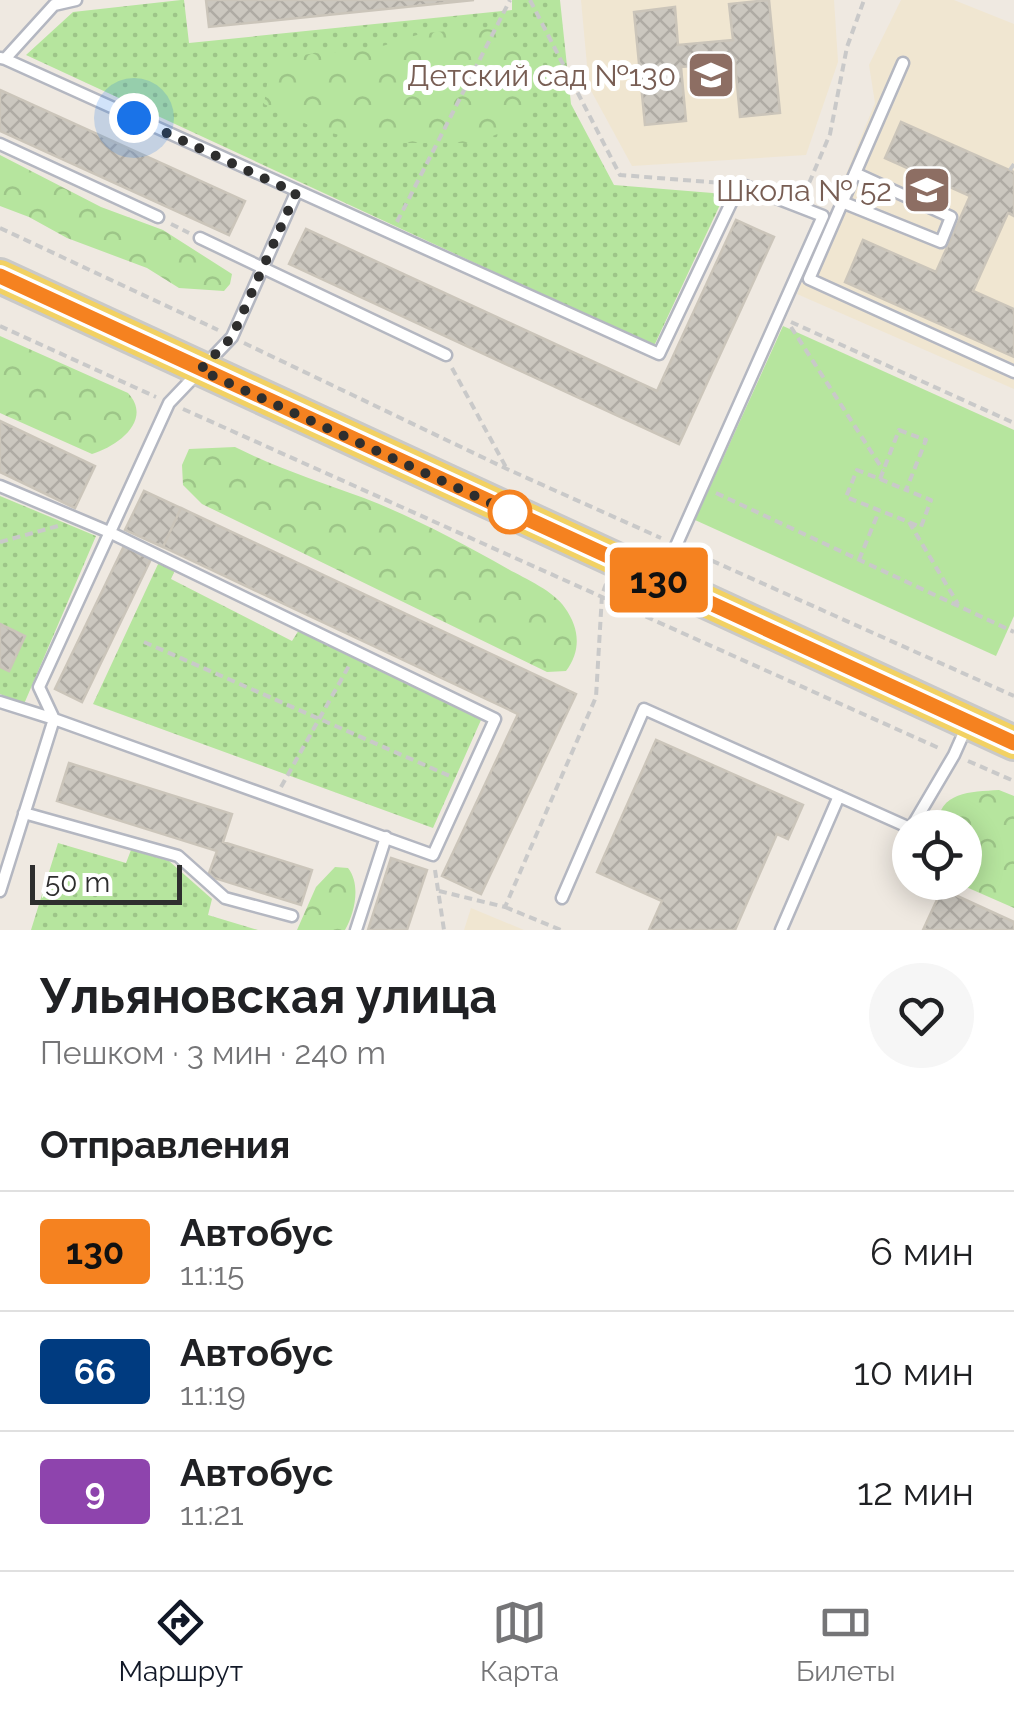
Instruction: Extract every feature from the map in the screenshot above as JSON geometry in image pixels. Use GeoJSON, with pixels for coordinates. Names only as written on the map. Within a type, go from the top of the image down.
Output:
{"type":"FeatureCollection","features":[{"type":"Feature","properties":{"kind":"main road"},"geometry":{"type":"LineString","coordinates":[[0,276],[1014,743]]}},
{"type":"Feature","properties":{"kind":"lane"},"geometry":{"type":"LineString","coordinates":[[76,0],[54,5],[2,58],[660,354],[740,184],[823,216],[660,581]]}},
{"type":"Feature","properties":{"kind":"lane"},"geometry":{"type":"LineString","coordinates":[[809,278],[903,64]]}},
{"type":"Feature","properties":{"kind":"lane"},"geometry":{"type":"LineString","coordinates":[[0,144],[158,217]]}},
{"type":"Feature","properties":{"kind":"lane"},"geometry":{"type":"LineString","coordinates":[[842,202],[941,242],[951,217],[855,173]]}},
{"type":"Feature","properties":{"kind":"lane"},"geometry":{"type":"LineString","coordinates":[[0,890],[54,719],[39,687],[169,403],[232,337],[296,193]]}},
{"type":"Feature","properties":{"kind":"lane"},"geometry":{"type":"LineString","coordinates":[[200,238],[446,355]]}},
{"type":"Feature","properties":{"kind":"lane"},"geometry":{"type":"LineString","coordinates":[[798,272],[1014,372]]}},
{"type":"Feature","properties":{"kind":"lane"},"geometry":{"type":"LineString","coordinates":[[0,486],[109,532],[495,719],[432,855],[0,702]]}},
{"type":"Feature","properties":{"kind":"lane"},"geometry":{"type":"LineString","coordinates":[[562,898],[644,708],[892,820]]}},
{"type":"Feature","properties":{"kind":"lane"},"geometry":{"type":"LineString","coordinates":[[922,810],[954,755],[968,722]]}},
{"type":"Feature","properties":{"kind":"lane"},"geometry":{"type":"LineString","coordinates":[[781,930],[838,796]]}},
{"type":"Feature","properties":{"kind":"lane"},"geometry":{"type":"LineString","coordinates":[[24,813],[178,856],[225,898],[292,916]]}},
{"type":"Feature","properties":{"kind":"lane"},"geometry":{"type":"LineString","coordinates":[[356,930],[386,837]]}},
{"type":"Feature","properties":{"kind":"path"},"geometry":{"type":"LineString","coordinates":[[390,235],[510,0]]}},
{"type":"Feature","properties":{"kind":"path"},"geometry":{"type":"LineString","coordinates":[[530,0],[620,174],[740,184]]}},
{"type":"Feature","properties":{"kind":"path"},"geometry":{"type":"LineString","coordinates":[[799,207],[830,134],[847,47],[864,0]]}},
{"type":"Feature","properties":{"kind":"path"},"geometry":{"type":"LineString","coordinates":[[1010,170],[1014,164]]}},
{"type":"Feature","properties":{"kind":"path"},"geometry":{"type":"LineString","coordinates":[[158,217],[200,238]]}},
{"type":"Feature","properties":{"kind":"path"},"geometry":{"type":"LineString","coordinates":[[0,228],[507,469],[1014,696]]}},
{"type":"Feature","properties":{"kind":"path"},"geometry":{"type":"LineString","coordinates":[[883,470],[787,321],[1014,423]]}},
{"type":"Feature","properties":{"kind":"path"},"geometry":{"type":"LineString","coordinates":[[0,326],[1014,782]]}},
{"type":"Feature","properties":{"kind":"path"},"geometry":{"type":"LineString","coordinates":[[446,355],[507,469]]}},
{"type":"Feature","properties":{"kind":"path"},"geometry":{"type":"LineString","coordinates":[[880,478],[899,430],[926,440],[906,490]]}},
{"type":"Feature","properties":{"kind":"path"},"geometry":{"type":"LineString","coordinates":[[857,470],[880,478],[931,500],[921,527],[846,497],[857,470]]}},
{"type":"Feature","properties":{"kind":"path"},"geometry":{"type":"LineString","coordinates":[[702,487],[1014,632]]}},
{"type":"Feature","properties":{"kind":"path"},"geometry":{"type":"LineString","coordinates":[[859,560],[879,510]]}},
{"type":"Feature","properties":{"kind":"path"},"geometry":{"type":"LineString","coordinates":[[0,542],[82,520]]}},
{"type":"Feature","properties":{"kind":"path"},"geometry":{"type":"LineString","coordinates":[[909,522],[960,607]]}},
{"type":"Feature","properties":{"kind":"path"},"geometry":{"type":"LineString","coordinates":[[505,906],[596,697],[602,595],[615,560]]}},
{"type":"Feature","properties":{"kind":"path"},"geometry":{"type":"LineString","coordinates":[[144,642],[466,783]]}},
{"type":"Feature","properties":{"kind":"path"},"geometry":{"type":"LineString","coordinates":[[275,797],[357,652]]}},
{"type":"Feature","properties":{"kind":"path"},"geometry":{"type":"LineString","coordinates":[[432,855],[444,930]]}},
{"type":"Feature","properties":{"kind":"path"},"geometry":{"type":"LineString","coordinates":[[439,891],[505,906],[561,930]]}},
{"type":"Feature","properties":{"kind":"shaded area","name":"Детский сад №130"},"geometry":{"type":"Polygon","coordinates":[[[581,0],[834,0],[838,62],[806,155],[632,166],[589,87],[581,0]]]}},
{"type":"Feature","properties":{"kind":"shaded area","name":"Школа № 52"},"geometry":{"type":"Polygon","coordinates":[[[901,0],[954,0],[1014,24],[1014,389],[797,294],[875,103],[869,65],[901,0]]]}},
{"type":"Feature","properties":{"kind":"shaded area"},"geometry":{"type":"Polygon","coordinates":[[[471,908],[524,930],[464,930],[471,908]]]}},
{"type":"Feature","properties":{"kind":"green space"},"geometry":{"type":"Polygon","coordinates":[[[184,0],[189,43],[512,10],[512,0],[560,0],[571,104],[614,185],[725,194],[654,346],[26,55],[73,12],[184,0]]]}},
{"type":"Feature","properties":{"kind":"green space"},"geometry":{"type":"Polygon","coordinates":[[[510,30],[522,50],[529,73],[528,114],[519,125],[476,143],[373,143],[319,130],[264,104],[269,71],[293,58],[365,50],[424,33],[510,30]]]}},
{"type":"Feature","properties":{"kind":"green space"},"geometry":{"type":"Polygon","coordinates":[[[0,155],[101,207],[163,230],[232,274],[230,284],[224,291],[179,288],[147,268],[67,238],[0,206],[0,155]]]}},
{"type":"Feature","properties":{"kind":"green space"},"geometry":{"type":"Polygon","coordinates":[[[783,326],[1014,430],[1014,616],[996,656],[695,520],[783,326]]]}},
{"type":"Feature","properties":{"kind":"green space"},"geometry":{"type":"Polygon","coordinates":[[[0,336],[128,393],[137,413],[129,431],[92,454],[0,413],[0,336]]]}},
{"type":"Feature","properties":{"kind":"green space"},"geometry":{"type":"Polygon","coordinates":[[[235,447],[401,513],[547,591],[565,608],[576,632],[574,656],[566,671],[547,672],[202,504],[183,485],[182,465],[189,449],[235,447]]]}},
{"type":"Feature","properties":{"kind":"green space"},"geometry":{"type":"Polygon","coordinates":[[[0,496],[96,536],[24,704],[0,694],[0,496]]]}},
{"type":"Feature","properties":{"kind":"green space"},"geometry":{"type":"Polygon","coordinates":[[[159,562],[176,568],[171,579],[292,641],[299,630],[481,720],[433,828],[93,704],[159,562]]]}},
{"type":"Feature","properties":{"kind":"green space"},"geometry":{"type":"Polygon","coordinates":[[[999,790],[1014,796],[1014,908],[982,894],[982,810],[941,810],[950,800],[967,793],[999,790]]]}},
{"type":"Feature","properties":{"kind":"green space"},"geometry":{"type":"Polygon","coordinates":[[[58,843],[126,863],[131,850],[169,861],[212,899],[208,915],[258,930],[31,930],[58,843]]]}},
{"type":"Feature","properties":{"kind":"green space"},"geometry":{"type":"Polygon","coordinates":[[[335,867],[348,868],[354,882],[354,907],[345,930],[297,930],[316,887],[335,867]]]}},
{"type":"Feature","properties":{"kind":"building"},"geometry":{"type":"Polygon","coordinates":[[[206,0],[474,0],[209,27],[206,0]]]}},
{"type":"Feature","properties":{"kind":"building"},"geometry":{"type":"Polygon","coordinates":[[[769,0],[780,113],[740,117],[735,62],[681,67],[686,121],[645,125],[634,12],[675,7],[678,45],[733,40],[729,4],[769,0]]]}},
{"type":"Feature","properties":{"kind":"building"},"geometry":{"type":"Polygon","coordinates":[[[0,90],[245,201],[229,235],[0,131],[0,90]]]}},
{"type":"Feature","properties":{"kind":"building"},"geometry":{"type":"Polygon","coordinates":[[[901,122],[1014,172],[1014,216],[1008,213],[973,291],[1014,309],[1014,357],[845,282],[863,240],[936,272],[970,196],[885,158],[901,122]]]}},
{"type":"Feature","properties":{"kind":"building"},"geometry":{"type":"Polygon","coordinates":[[[736,220],[774,237],[679,444],[289,264],[306,229],[657,391],[736,220]]]}},
{"type":"Feature","properties":{"kind":"building"},"geometry":{"type":"Polygon","coordinates":[[[0,421],[95,466],[75,508],[0,472],[0,421]]]}},
{"type":"Feature","properties":{"kind":"building"},"geometry":{"type":"Polygon","coordinates":[[[144,491],[181,508],[163,547],[125,530],[144,491]]]}},
{"type":"Feature","properties":{"kind":"building"},"geometry":{"type":"Polygon","coordinates":[[[181,508],[576,694],[481,894],[442,876],[518,714],[163,547],[181,508]]]}},
{"type":"Feature","properties":{"kind":"building"},"geometry":{"type":"Polygon","coordinates":[[[124,546],[151,559],[82,702],[55,689],[124,546]]]}},
{"type":"Feature","properties":{"kind":"building"},"geometry":{"type":"Polygon","coordinates":[[[0,624],[25,636],[9,671],[0,667],[0,624]]]}},
{"type":"Feature","properties":{"kind":"building"},"geometry":{"type":"Polygon","coordinates":[[[656,740],[803,805],[788,839],[777,834],[735,930],[649,930],[662,901],[597,872],[656,740]]]}},
{"type":"Feature","properties":{"kind":"building"},"geometry":{"type":"Polygon","coordinates":[[[69,763],[232,814],[223,842],[312,870],[301,905],[208,876],[217,851],[57,801],[69,763]]]}},
{"type":"Feature","properties":{"kind":"building"},"geometry":{"type":"Polygon","coordinates":[[[391,858],[427,870],[407,930],[368,930],[391,858]]]}},
{"type":"Feature","properties":{"kind":"building"},"geometry":{"type":"Polygon","coordinates":[[[937,900],[966,900],[1014,922],[1014,930],[923,930],[937,900]]]}},
{"type":"Feature","properties":{"kind":"bus line","name":"130"},"geometry":{"type":"LineString","coordinates":[[0,276],[1014,743]]}},
{"type":"Feature","properties":{"kind":"place","name":"Детский сад №130"},"geometry":{"type":"Point","coordinates":[711,75]}},
{"type":"Feature","properties":{"kind":"place","name":"Школа № 52"},"geometry":{"type":"Point","coordinates":[927,190]}},
{"type":"Feature","properties":{"kind":"route"},"geometry":{"type":"LineString","coordinates":[[134,118],[296,193],[232,337],[200,370],[510,512]]}}]}
